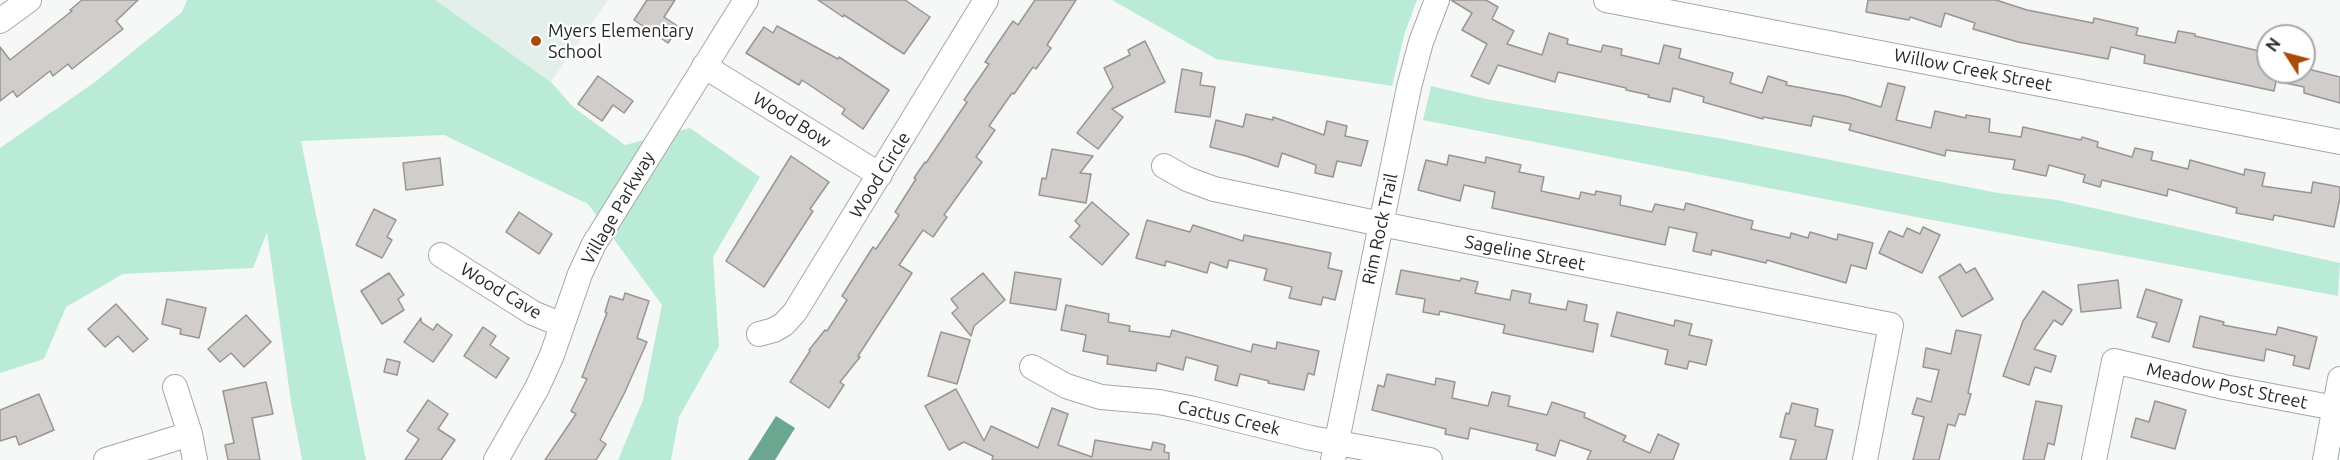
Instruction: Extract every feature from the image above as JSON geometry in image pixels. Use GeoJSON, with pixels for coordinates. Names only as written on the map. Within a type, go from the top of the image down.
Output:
{"type":"FeatureCollection","features":[{"type":"Feature","properties":{"kind":"street"},"geometry":{"type":"LineString","coordinates":[[0,21],[29,0]]}},
{"type":"Feature","properties":{"kind":"street","name":"Village Parkway"},"geometry":{"type":"LineString","coordinates":[[496,460],[537,388],[552,355],[580,274],[594,244],[746,0]]}},
{"type":"Feature","properties":{"kind":"street","name":"Rim Rock Trail"},"geometry":{"type":"LineString","coordinates":[[1334,452],[1413,67],[1437,0]]}},
{"type":"Feature","properties":{"kind":"street","name":"Willow Creek Street"},"geometry":{"type":"LineString","coordinates":[[1606,0],[2340,142]]}},
{"type":"Feature","properties":{"kind":"street","name":"Wood Circle"},"geometry":{"type":"LineString","coordinates":[[759,334],[774,330],[784,324],[795,312],[880,175],[982,1]]}},
{"type":"Feature","properties":{"kind":"street","name":"Wood Bow"},"geometry":{"type":"LineString","coordinates":[[704,66],[880,175]]}},
{"type":"Feature","properties":{"kind":"street","name":"Sageline Street"},"geometry":{"type":"LineString","coordinates":[[1164,166],[1187,179],[1214,189],[1891,325],[1865,460]]}},
{"type":"Feature","properties":{"kind":"street","name":"Wood Cave"},"geometry":{"type":"LineString","coordinates":[[441,255],[533,313],[562,325]]}},
{"type":"Feature","properties":{"kind":"street","name":"Meadow Post Street"},"geometry":{"type":"LineString","coordinates":[[2094,460],[2114,361],[2223,387],[2337,408]]}},
{"type":"Feature","properties":{"kind":"street","name":"Cactus Creek"},"geometry":{"type":"LineString","coordinates":[[1032,367],[1066,386],[1092,394],[1185,407],[1334,452],[1430,460]]}},
{"type":"Feature","properties":{"kind":"street"},"geometry":{"type":"LineString","coordinates":[[2325,460],[2337,408],[2340,379]]}},
{"type":"Feature","properties":{"kind":"street"},"geometry":{"type":"LineString","coordinates":[[175,387],[195,460]]}},
{"type":"Feature","properties":{"kind":"street"},"geometry":{"type":"LineString","coordinates":[[106,460],[189,434]]}},
{"type":"Feature","properties":{"kind":"shaded area"},"geometry":{"type":"Polygon","coordinates":[[[187,0],[435,0],[551,82],[573,107],[625,145],[690,128],[760,177],[713,257],[719,346],[679,417],[671,460],[618,460],[643,400],[662,305],[588,204],[444,135],[301,141],[366,460],[302,460],[291,402],[267,232],[253,268],[123,274],[66,307],[44,359],[0,373],[0,148],[95,82],[182,12],[187,0]]]}},
{"type":"Feature","properties":{"kind":"shaded area","name":"Myers Elementary School"},"geometry":{"type":"Polygon","coordinates":[[[435,0],[608,0],[551,82],[435,0]]]}},
{"type":"Feature","properties":{"kind":"shaded area"},"geometry":{"type":"Polygon","coordinates":[[[1112,0],[1417,0],[1405,32],[1392,86],[1216,59],[1112,0]]]}},
{"type":"Feature","properties":{"kind":"shaded area"},"geometry":{"type":"Polygon","coordinates":[[[1431,86],[1491,100],[1724,139],[1998,193],[2057,200],[2340,263],[2338,296],[1916,217],[1423,120],[1431,86]]]}},
{"type":"Feature","properties":{"kind":"shaded area"},"geometry":{"type":"Polygon","coordinates":[[[776,416],[795,428],[775,460],[748,460],[776,416]]]}},
{"type":"Feature","properties":{"kind":"building"},"geometry":{"type":"Polygon","coordinates":[[[82,0],[138,0],[116,21],[123,29],[72,69],[68,64],[53,76],[50,71],[17,97],[13,91],[0,101],[0,47],[10,60],[72,11],[70,10],[82,0]]]}},
{"type":"Feature","properties":{"kind":"building"},"geometry":{"type":"Polygon","coordinates":[[[647,0],[675,0],[664,17],[679,27],[668,43],[634,20],[647,0]]]}},
{"type":"Feature","properties":{"kind":"building"},"geometry":{"type":"Polygon","coordinates":[[[818,0],[905,0],[930,17],[904,54],[818,0]]]}},
{"type":"Feature","properties":{"kind":"building"},"geometry":{"type":"Polygon","coordinates":[[[1035,0],[1076,0],[1047,45],[1051,48],[1036,69],[1033,67],[1014,94],[1012,93],[989,126],[995,130],[976,157],[982,162],[944,215],[947,217],[933,237],[923,230],[899,265],[912,273],[858,356],[860,357],[840,382],[844,385],[829,408],[790,382],[809,350],[825,330],[827,331],[847,300],[842,296],[873,247],[876,249],[899,215],[895,212],[916,179],[914,178],[967,102],[964,100],[989,64],[985,62],[1013,21],[1018,25],[1035,0]]]}},
{"type":"Feature","properties":{"kind":"building"},"geometry":{"type":"Polygon","coordinates":[[[1451,0],[1486,0],[1498,7],[1492,19],[1514,31],[1507,44],[1542,55],[1549,33],[1568,39],[1567,44],[1601,52],[1603,45],[1622,49],[1621,55],[1659,64],[1664,45],[1681,49],[1679,58],[1733,73],[1730,83],[1762,93],[1768,76],[1787,82],[1786,85],[1845,96],[1881,107],[1888,83],[1905,87],[1896,120],[1931,128],[1935,111],[1966,118],[1966,115],[1990,119],[1989,132],[2021,137],[2023,127],[2081,140],[2082,137],[2098,142],[2097,147],[2132,157],[2135,148],[2153,152],[2151,160],[2188,169],[2190,160],[2244,175],[2245,169],[2265,173],[2262,186],[2311,193],[2313,182],[2340,187],[2334,227],[2274,215],[2273,220],[2236,213],[2237,208],[2168,189],[2167,196],[2102,180],[2100,187],[2083,182],[2085,175],[2049,165],[2046,176],[2013,169],[2015,160],[1946,150],[1945,156],[1849,130],[1851,124],[1813,116],[1811,126],[1763,117],[1763,119],[1703,102],[1704,97],[1673,88],[1670,102],[1626,90],[1626,88],[1558,72],[1555,82],[1498,65],[1489,84],[1471,76],[1487,44],[1462,30],[1472,13],[1451,0]]]}},
{"type":"Feature","properties":{"kind":"building"},"geometry":{"type":"Polygon","coordinates":[[[1868,0],[1996,0],[2027,10],[2093,23],[2094,18],[2138,28],[2136,35],[2175,43],[2178,31],[2256,50],[2256,84],[2275,84],[2274,91],[2144,63],[2145,55],[2111,47],[2108,59],[2018,42],[1973,29],[1975,23],[1945,13],[1941,27],[1910,17],[1909,20],[1866,12],[1868,0]]]}},
{"type":"Feature","properties":{"kind":"building"},"geometry":{"type":"Polygon","coordinates":[[[777,26],[838,59],[839,57],[889,90],[863,129],[842,114],[845,109],[802,80],[799,85],[746,53],[764,27],[773,33],[777,26]]]}},
{"type":"Feature","properties":{"kind":"building"},"geometry":{"type":"Polygon","coordinates":[[[1145,41],[1165,82],[1112,109],[1123,117],[1098,149],[1077,133],[1113,87],[1104,68],[1130,55],[1128,50],[1145,41]]]}},
{"type":"Feature","properties":{"kind":"building"},"geometry":{"type":"Polygon","coordinates":[[[1182,69],[1202,73],[1200,85],[1215,87],[1210,117],[1175,112],[1182,69]]]}},
{"type":"Feature","properties":{"kind":"building"},"geometry":{"type":"Polygon","coordinates":[[[2316,71],[2340,77],[2340,103],[2304,93],[2304,87],[2290,84],[2316,84],[2316,71]]]}},
{"type":"Feature","properties":{"kind":"building"},"geometry":{"type":"Polygon","coordinates":[[[598,76],[633,101],[624,113],[613,105],[602,121],[578,104],[598,76]]]}},
{"type":"Feature","properties":{"kind":"building"},"geometry":{"type":"Polygon","coordinates":[[[1246,114],[1273,120],[1273,117],[1324,135],[1327,121],[1347,126],[1345,136],[1368,141],[1361,166],[1337,161],[1333,177],[1315,173],[1316,165],[1282,153],[1278,167],[1210,147],[1216,120],[1243,127],[1246,114]]]}},
{"type":"Feature","properties":{"kind":"building"},"geometry":{"type":"Polygon","coordinates":[[[1052,149],[1093,156],[1080,173],[1091,174],[1086,203],[1039,195],[1042,178],[1046,179],[1052,149]]]}},
{"type":"Feature","properties":{"kind":"building"},"geometry":{"type":"Polygon","coordinates":[[[1449,155],[1485,163],[1486,157],[1521,165],[1519,172],[1544,177],[1541,191],[1579,199],[1581,192],[1595,195],[1596,191],[1621,196],[1620,205],[1652,212],[1655,204],[1684,210],[1686,203],[1753,221],[1751,229],[1790,238],[1791,233],[1808,238],[1810,232],[1837,240],[1838,234],[1873,243],[1866,269],[1851,265],[1846,283],[1767,260],[1766,263],[1712,250],[1711,255],[1693,251],[1697,233],[1669,227],[1665,245],[1492,208],[1495,192],[1464,185],[1460,201],[1418,190],[1426,160],[1447,165],[1449,155]]]}},
{"type":"Feature","properties":{"kind":"building"},"geometry":{"type":"Polygon","coordinates":[[[791,156],[829,182],[810,209],[813,211],[764,287],[726,261],[791,156]]]}},
{"type":"Feature","properties":{"kind":"building"},"geometry":{"type":"Polygon","coordinates":[[[440,158],[443,185],[406,190],[403,163],[440,158]]]}},
{"type":"Feature","properties":{"kind":"building"},"geometry":{"type":"Polygon","coordinates":[[[1092,202],[1129,234],[1102,265],[1070,237],[1080,226],[1075,221],[1092,202]]]}},
{"type":"Feature","properties":{"kind":"building"},"geometry":{"type":"Polygon","coordinates":[[[374,209],[396,220],[387,237],[392,240],[382,258],[356,245],[374,209]]]}},
{"type":"Feature","properties":{"kind":"building"},"geometry":{"type":"Polygon","coordinates":[[[519,212],[552,234],[539,254],[506,232],[519,212]]]}},
{"type":"Feature","properties":{"kind":"building"},"geometry":{"type":"Polygon","coordinates":[[[1147,220],[1190,232],[1193,225],[1243,241],[1244,235],[1331,253],[1328,268],[1342,271],[1335,300],[1323,297],[1321,305],[1289,298],[1292,287],[1264,280],[1267,269],[1229,260],[1227,268],[1210,262],[1207,273],[1166,261],[1165,266],[1136,258],[1147,220]]]}},
{"type":"Feature","properties":{"kind":"building"},"geometry":{"type":"Polygon","coordinates":[[[1923,227],[1940,235],[1922,273],[1879,253],[1889,231],[1903,237],[1907,228],[1920,234],[1923,227]]]}},
{"type":"Feature","properties":{"kind":"building"},"geometry":{"type":"Polygon","coordinates":[[[1960,264],[1966,273],[1975,268],[1993,299],[1962,317],[1939,277],[1960,264]]]}},
{"type":"Feature","properties":{"kind":"building"},"geometry":{"type":"Polygon","coordinates":[[[1401,270],[1478,282],[1475,293],[1510,300],[1512,290],[1531,294],[1529,303],[1566,310],[1568,301],[1587,305],[1584,321],[1598,324],[1593,352],[1503,333],[1505,325],[1440,311],[1439,315],[1423,312],[1425,299],[1396,294],[1401,270]]]}},
{"type":"Feature","properties":{"kind":"building"},"geometry":{"type":"Polygon","coordinates":[[[1015,272],[1061,279],[1056,310],[1010,303],[1015,272]]]}},
{"type":"Feature","properties":{"kind":"building"},"geometry":{"type":"Polygon","coordinates":[[[389,273],[404,295],[398,299],[404,310],[382,324],[361,291],[389,273]]]}},
{"type":"Feature","properties":{"kind":"building"},"geometry":{"type":"Polygon","coordinates":[[[983,273],[1005,300],[974,326],[971,336],[952,313],[958,308],[951,299],[983,273]]]}},
{"type":"Feature","properties":{"kind":"building"},"geometry":{"type":"Polygon","coordinates":[[[2118,280],[2121,308],[2081,312],[2078,285],[2118,280]]]}},
{"type":"Feature","properties":{"kind":"building"},"geometry":{"type":"Polygon","coordinates":[[[2146,289],[2182,300],[2169,342],[2152,337],[2157,323],[2137,317],[2146,289]]]}},
{"type":"Feature","properties":{"kind":"building"},"geometry":{"type":"Polygon","coordinates":[[[2043,291],[2072,310],[2062,325],[2054,320],[2034,349],[2056,356],[2051,372],[2035,367],[2029,385],[2003,376],[2023,321],[2043,291]]]}},
{"type":"Feature","properties":{"kind":"building"},"geometry":{"type":"Polygon","coordinates":[[[625,293],[649,301],[637,338],[647,342],[600,440],[606,444],[596,460],[545,460],[576,414],[571,411],[587,379],[582,377],[607,313],[605,312],[610,296],[623,300],[625,293]]]}},
{"type":"Feature","properties":{"kind":"building"},"geometry":{"type":"Polygon","coordinates":[[[167,299],[206,308],[199,338],[180,334],[181,329],[162,324],[167,299]]]}},
{"type":"Feature","properties":{"kind":"building"},"geometry":{"type":"Polygon","coordinates":[[[116,304],[148,339],[133,352],[118,336],[105,347],[88,329],[116,304]]]}},
{"type":"Feature","properties":{"kind":"building"},"geometry":{"type":"Polygon","coordinates":[[[1066,305],[1109,314],[1108,322],[1130,326],[1129,331],[1170,337],[1172,330],[1251,352],[1253,344],[1276,349],[1277,342],[1319,351],[1314,375],[1308,373],[1304,390],[1268,383],[1269,381],[1240,374],[1237,386],[1215,380],[1218,366],[1186,357],[1183,370],[1157,363],[1156,371],[1107,364],[1108,356],[1083,351],[1086,335],[1061,330],[1066,305]]]}},
{"type":"Feature","properties":{"kind":"building"},"geometry":{"type":"Polygon","coordinates":[[[1617,312],[1674,326],[1675,320],[1692,324],[1689,335],[1712,340],[1706,365],[1689,361],[1687,369],[1665,364],[1668,350],[1611,336],[1617,312]]]}},
{"type":"Feature","properties":{"kind":"building"},"geometry":{"type":"Polygon","coordinates":[[[246,315],[271,342],[244,367],[231,353],[220,362],[208,349],[246,315]]]}},
{"type":"Feature","properties":{"kind":"building"},"geometry":{"type":"Polygon","coordinates":[[[2200,316],[2224,322],[2223,325],[2276,335],[2278,327],[2317,337],[2309,369],[2293,365],[2295,356],[2266,349],[2264,361],[2193,347],[2200,316]]]}},
{"type":"Feature","properties":{"kind":"building"},"geometry":{"type":"Polygon","coordinates":[[[421,318],[421,322],[433,330],[437,324],[452,335],[433,362],[404,342],[421,318]]]}},
{"type":"Feature","properties":{"kind":"building"},"geometry":{"type":"Polygon","coordinates":[[[483,327],[496,336],[490,345],[509,358],[496,378],[464,356],[483,327]]]}},
{"type":"Feature","properties":{"kind":"building"},"geometry":{"type":"Polygon","coordinates":[[[1956,330],[1981,335],[1965,415],[1959,414],[1955,426],[1948,424],[1939,460],[1913,460],[1924,417],[1912,414],[1917,398],[1931,402],[1939,370],[1923,367],[1926,348],[1951,354],[1956,330]]]}},
{"type":"Feature","properties":{"kind":"building"},"geometry":{"type":"Polygon","coordinates":[[[941,332],[970,340],[957,384],[928,376],[941,332]]]}},
{"type":"Feature","properties":{"kind":"building"},"geometry":{"type":"Polygon","coordinates":[[[387,359],[400,362],[397,375],[384,372],[387,359]]]}},
{"type":"Feature","properties":{"kind":"building"},"geometry":{"type":"Polygon","coordinates":[[[1387,374],[1435,385],[1436,378],[1455,382],[1452,398],[1488,406],[1492,392],[1510,396],[1508,406],[1547,415],[1552,402],[1585,413],[1584,417],[1626,436],[1623,441],[1650,453],[1658,434],[1679,444],[1673,460],[1587,460],[1591,451],[1560,440],[1555,456],[1536,450],[1538,444],[1470,428],[1468,439],[1445,434],[1446,429],[1372,410],[1378,385],[1384,387],[1387,374]]]}},
{"type":"Feature","properties":{"kind":"building"},"geometry":{"type":"Polygon","coordinates":[[[266,382],[273,414],[252,418],[260,460],[228,460],[225,445],[234,443],[223,391],[266,382]]]}},
{"type":"Feature","properties":{"kind":"building"},"geometry":{"type":"Polygon","coordinates":[[[956,389],[984,441],[991,426],[1038,448],[1052,408],[1068,414],[1058,445],[1092,457],[1095,440],[1151,450],[1153,442],[1165,445],[1164,452],[1169,453],[1169,460],[992,460],[993,456],[964,442],[949,450],[925,406],[956,389]]]}},
{"type":"Feature","properties":{"kind":"building"},"geometry":{"type":"Polygon","coordinates":[[[39,394],[54,430],[19,445],[16,436],[0,441],[0,410],[39,394]]]}},
{"type":"Feature","properties":{"kind":"building"},"geometry":{"type":"Polygon","coordinates":[[[428,400],[448,414],[438,429],[455,440],[441,460],[405,460],[419,439],[407,431],[428,400]]]}},
{"type":"Feature","properties":{"kind":"building"},"geometry":{"type":"Polygon","coordinates":[[[2036,401],[2062,406],[2054,445],[2048,443],[2044,460],[2023,460],[2036,401]]]}},
{"type":"Feature","properties":{"kind":"building"},"geometry":{"type":"Polygon","coordinates":[[[2155,401],[2186,410],[2175,449],[2131,437],[2136,418],[2149,422],[2155,401]]]}},
{"type":"Feature","properties":{"kind":"building"},"geometry":{"type":"Polygon","coordinates":[[[1792,403],[1818,409],[1815,426],[1833,430],[1826,460],[1790,460],[1796,440],[1780,437],[1786,413],[1789,414],[1792,403]]]}},
{"type":"Feature","properties":{"kind":"place","name":"Myers Elementary School"},"geometry":{"type":"Point","coordinates":[536,41]}}]}
